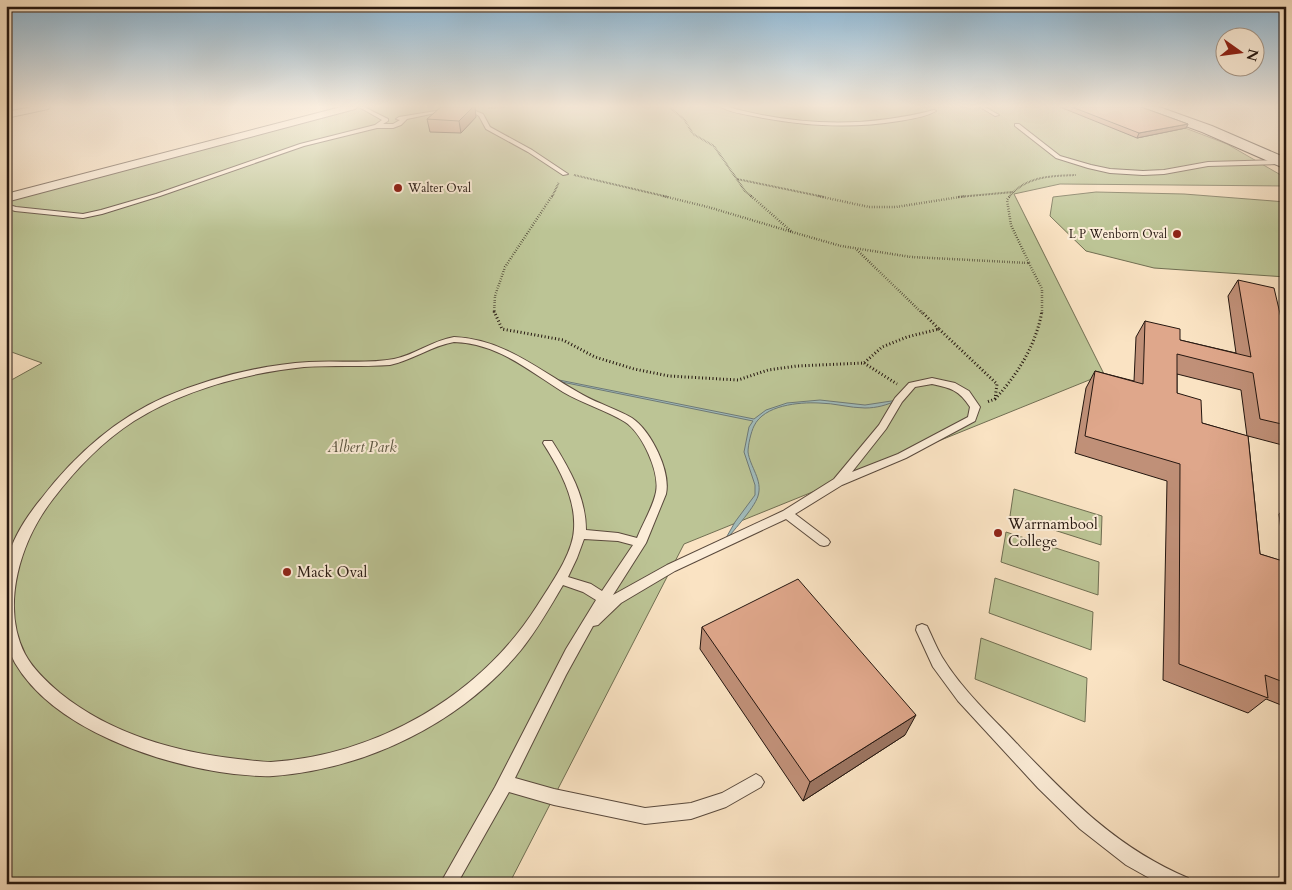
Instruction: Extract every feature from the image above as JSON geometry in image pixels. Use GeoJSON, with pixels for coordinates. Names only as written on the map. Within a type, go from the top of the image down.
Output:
{"type":"FeatureCollection","features":[{"type":"Feature","properties":{"kind":"street"},"geometry":{"type":"LineString","coordinates":[[6,198],[194,149]]}},
{"type":"Feature","properties":{"kind":"street"},"geometry":{"type":"LineString","coordinates":[[1251,149],[1283,163]]}},
{"type":"Feature","properties":{"kind":"lane"},"geometry":{"type":"LineString","coordinates":[[6,206],[15,210],[83,216],[158,195],[292,149]]}},
{"type":"Feature","properties":{"kind":"lane"},"geometry":{"type":"LineString","coordinates":[[525,149],[565,174]]}},
{"type":"Feature","properties":{"kind":"lane"},"geometry":{"type":"LineString","coordinates":[[1047,149],[1058,157],[1090,168],[1117,172],[1164,172],[1208,164],[1283,163]]}},
{"type":"Feature","properties":{"kind":"lane"},"geometry":{"type":"LineString","coordinates":[[6,216],[15,210]]}},
{"type":"Feature","properties":{"kind":"lane"},"geometry":{"type":"LineString","coordinates":[[448,884],[505,783],[581,634],[640,543],[663,489],[652,449],[633,422],[580,398],[507,352],[467,340],[448,340],[433,343],[405,360],[300,365],[240,377],[200,388],[164,402],[131,419],[93,448],[65,476],[41,507],[17,548],[7,580],[7,612],[14,649],[33,676],[75,714],[114,734],[159,752],[210,764],[268,770],[332,760],[382,742],[434,717],[478,686],[512,651],[538,618],[573,555],[580,534],[578,500],[568,473],[548,443]]}},
{"type":"Feature","properties":{"kind":"lane"},"geometry":{"type":"LineString","coordinates":[[581,634],[617,599],[671,568],[787,514],[838,482],[902,456],[972,419],[974,408],[966,393],[952,385],[932,381],[912,385],[898,400],[883,427],[838,482]]}},
{"type":"Feature","properties":{"kind":"lane"},"geometry":{"type":"LineString","coordinates":[[787,514],[824,542]]}},
{"type":"Feature","properties":{"kind":"lane"},"geometry":{"type":"LineString","coordinates":[[580,534],[618,537],[640,543]]}},
{"type":"Feature","properties":{"kind":"lane"},"geometry":{"type":"LineString","coordinates":[[560,579],[587,588],[604,599]]}},
{"type":"Feature","properties":{"kind":"lane"},"geometry":{"type":"LineString","coordinates":[[922,630],[941,668],[981,717],[1046,786],[1124,854],[1170,880],[1182,884]]}},
{"type":"Feature","properties":{"kind":"lane"},"geometry":{"type":"LineString","coordinates":[[505,783],[554,797],[646,816],[691,811],[726,799],[756,782]]}},
{"type":"Feature","properties":{"kind":"path"},"geometry":{"type":"LineString","coordinates":[[716,149],[745,191],[792,232]]}},
{"type":"Feature","properties":{"kind":"path"},"geometry":{"type":"LineString","coordinates":[[974,408],[995,398],[1011,383],[1029,351],[1041,321],[1044,298],[1038,275],[1011,225],[1007,200],[1021,184],[1031,180],[1079,174],[1090,168]]}},
{"type":"Feature","properties":{"kind":"path"},"geometry":{"type":"LineString","coordinates":[[907,390],[864,363],[797,366],[768,370],[738,380],[669,376],[634,369],[595,357],[563,340],[502,329],[494,314],[495,292],[502,272],[551,201],[555,188],[565,174],[577,175],[708,207],[857,250],[911,257],[1030,263]]}},
{"type":"Feature","properties":{"kind":"path"},"geometry":{"type":"LineString","coordinates":[[737,179],[869,207],[896,207],[974,195],[1013,192]]}},
{"type":"Feature","properties":{"kind":"path"},"geometry":{"type":"LineString","coordinates":[[857,250],[997,384],[995,398]]}},
{"type":"Feature","properties":{"kind":"path"},"geometry":{"type":"LineString","coordinates":[[1286,310],[1283,309],[1286,322]]}},
{"type":"Feature","properties":{"kind":"path"},"geometry":{"type":"LineString","coordinates":[[864,363],[882,347],[907,337],[939,329]]}},
{"type":"Feature","properties":{"kind":"green space","name":"Albert Park"},"geometry":{"type":"Polygon","coordinates":[[[201,149],[1235,149],[1286,178],[1286,186],[1060,184],[1014,194],[1104,374],[684,544],[509,884],[6,884],[6,383],[42,363],[6,350],[6,200],[201,149]]]}},
{"type":"Feature","properties":{"kind":"green space","name":"L P Wenborn Oval"},"geometry":{"type":"Polygon","coordinates":[[[1096,192],[1184,194],[1286,202],[1286,277],[1154,268],[1086,251],[1050,216],[1053,197],[1096,192]]]}},
{"type":"Feature","properties":{"kind":"green space"},"geometry":{"type":"Polygon","coordinates":[[[1014,489],[1102,516],[1101,545],[1010,516],[1014,489]]]}},
{"type":"Feature","properties":{"kind":"green space"},"geometry":{"type":"Polygon","coordinates":[[[1006,532],[1099,562],[1098,595],[1001,562],[1006,532]]]}},
{"type":"Feature","properties":{"kind":"green space"},"geometry":{"type":"Polygon","coordinates":[[[995,578],[1093,612],[1091,650],[989,613],[995,578]]]}},
{"type":"Feature","properties":{"kind":"green space"},"geometry":{"type":"Polygon","coordinates":[[[981,638],[1087,678],[1085,722],[975,679],[981,638]]]}},
{"type":"Feature","properties":{"kind":"water"},"geometry":{"type":"Polygon","coordinates":[[[549,378],[754,419],[766,410],[787,403],[820,400],[865,405],[898,400],[882,406],[869,408],[825,403],[792,404],[766,413],[754,426],[748,452],[758,479],[758,496],[747,514],[722,545],[735,522],[755,495],[755,485],[744,452],[749,427],[753,421],[549,378]]]}},
{"type":"Feature","properties":{"kind":"building"},"geometry":{"type":"Polygon","coordinates":[[[1238,280],[1274,288],[1286,339],[1286,425],[1260,419],[1253,373],[1177,354],[1177,393],[1201,400],[1202,423],[1248,436],[1260,554],[1286,562],[1286,683],[1265,675],[1268,698],[1179,664],[1180,464],[1085,436],[1095,371],[1143,384],[1145,321],[1180,329],[1180,340],[1251,357],[1238,280]]]}},
{"type":"Feature","properties":{"kind":"building"},"geometry":{"type":"Polygon","coordinates":[[[798,579],[916,715],[810,782],[702,627],[798,579]]]}},
{"type":"Feature","properties":{"kind":"place","name":"Walter Oval"},"geometry":{"type":"Point","coordinates":[398,188]}},
{"type":"Feature","properties":{"kind":"place","name":"L P Wenborn Oval"},"geometry":{"type":"Point","coordinates":[1177,234]}},
{"type":"Feature","properties":{"kind":"place","name":"Warrnambool College"},"geometry":{"type":"Point","coordinates":[998,533]}},
{"type":"Feature","properties":{"kind":"place","name":"Mack Oval"},"geometry":{"type":"Point","coordinates":[287,572]}}]}
